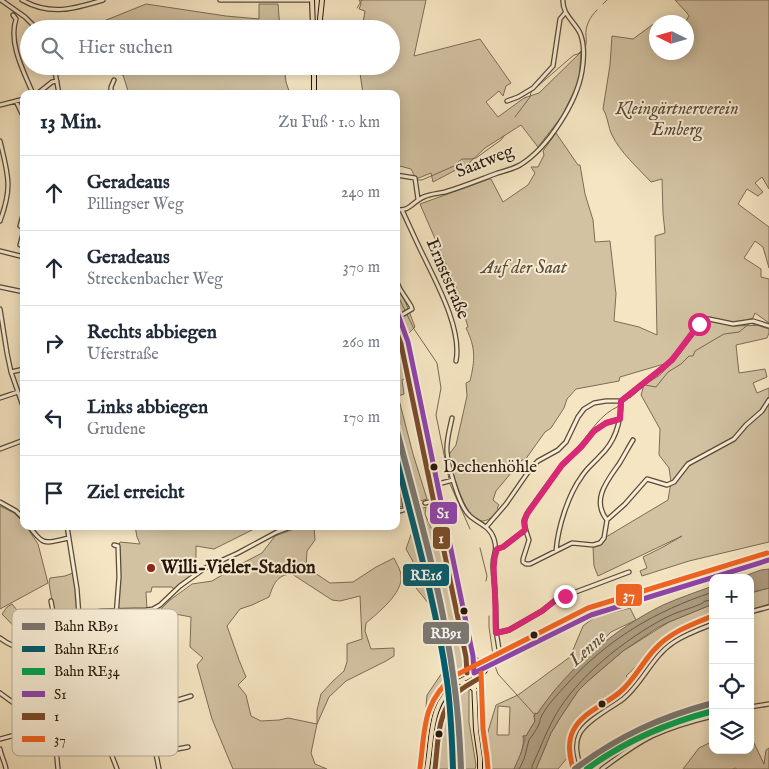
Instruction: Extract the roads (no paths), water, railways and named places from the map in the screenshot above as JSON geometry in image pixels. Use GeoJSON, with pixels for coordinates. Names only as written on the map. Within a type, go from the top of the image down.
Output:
{"type":"FeatureCollection","features":[{"type":"Feature","properties":{"kind":"main road"},"geometry":{"type":"LineString","coordinates":[[312,0],[313,20]]}},
{"type":"Feature","properties":{"kind":"main road"},"geometry":{"type":"LineString","coordinates":[[320,20],[322,0]]}},
{"type":"Feature","properties":{"kind":"main road"},"geometry":{"type":"LineString","coordinates":[[314,75],[314,90]]}},
{"type":"Feature","properties":{"kind":"main road"},"geometry":{"type":"LineString","coordinates":[[400,316],[408,342],[473,656],[475,715],[480,769]]}},
{"type":"Feature","properties":{"kind":"main road"},"geometry":{"type":"LineString","coordinates":[[428,769],[434,718],[437,708],[449,689],[458,682],[591,615],[769,560]]}},
{"type":"Feature","properties":{"kind":"main road"},"geometry":{"type":"LineString","coordinates":[[473,656],[478,662],[488,667]]}},
{"type":"Feature","properties":{"kind":"main road"},"geometry":{"type":"LineString","coordinates":[[475,690],[479,678],[488,667]]}},
{"type":"Feature","properties":{"kind":"main road"},"geometry":{"type":"LineString","coordinates":[[458,682],[466,683],[475,690]]}},
{"type":"Feature","properties":{"kind":"street"},"geometry":{"type":"LineString","coordinates":[[1,0],[27,20]]}},
{"type":"Feature","properties":{"kind":"street"},"geometry":{"type":"LineString","coordinates":[[22,0],[36,6],[70,10],[103,0]]}},
{"type":"Feature","properties":{"kind":"street"},"geometry":{"type":"LineString","coordinates":[[220,0],[312,0]]}},
{"type":"Feature","properties":{"kind":"street","name":"Saatweg"},"geometry":{"type":"LineString","coordinates":[[402,210],[424,196],[445,192],[514,168],[532,157],[564,119],[579,85],[584,50],[580,33],[565,13],[563,0]]}},
{"type":"Feature","properties":{"kind":"street"},"geometry":{"type":"LineString","coordinates":[[506,101],[518,97],[533,88],[553,66],[560,19],[565,13]]}},
{"type":"Feature","properties":{"kind":"street"},"geometry":{"type":"LineString","coordinates":[[13,15],[16,19],[14,24],[17,54],[20,61]]}},
{"type":"Feature","properties":{"kind":"street"},"geometry":{"type":"LineString","coordinates":[[26,75],[33,90]]}},
{"type":"Feature","properties":{"kind":"street"},"geometry":{"type":"LineString","coordinates":[[56,75],[58,90]]}},
{"type":"Feature","properties":{"kind":"street"},"geometry":{"type":"LineString","coordinates":[[111,90],[114,80]]}},
{"type":"Feature","properties":{"kind":"street"},"geometry":{"type":"LineString","coordinates":[[41,90],[52,82],[57,81]]}},
{"type":"Feature","properties":{"kind":"street"},"geometry":{"type":"LineString","coordinates":[[0,105],[20,100]]}},
{"type":"Feature","properties":{"kind":"street"},"geometry":{"type":"LineString","coordinates":[[16,101],[20,110]]}},
{"type":"Feature","properties":{"kind":"street"},"geometry":{"type":"LineString","coordinates":[[0,141],[7,167],[8,187],[7,201],[0,221]]}},
{"type":"Feature","properties":{"kind":"street"},"geometry":{"type":"LineString","coordinates":[[400,176],[415,178],[418,199]]}},
{"type":"Feature","properties":{"kind":"street","name":"Ernststraße"},"geometry":{"type":"LineString","coordinates":[[402,210],[449,312],[456,341],[456,361]]}},
{"type":"Feature","properties":{"kind":"street"},"geometry":{"type":"LineString","coordinates":[[0,251],[20,255]]}},
{"type":"Feature","properties":{"kind":"street"},"geometry":{"type":"LineString","coordinates":[[0,287],[20,291]]}},
{"type":"Feature","properties":{"kind":"street"},"geometry":{"type":"LineString","coordinates":[[400,289],[412,308],[400,316]]}},
{"type":"Feature","properties":{"kind":"street"},"geometry":{"type":"LineString","coordinates":[[0,309],[1,333],[20,398]]}},
{"type":"Feature","properties":{"kind":"street"},"geometry":{"type":"LineString","coordinates":[[487,526],[506,504],[531,468],[538,461],[558,450],[566,442],[584,409],[606,401],[621,401],[672,360],[704,320],[711,319],[733,324],[753,321],[769,326]]}},
{"type":"Feature","properties":{"kind":"street"},"geometry":{"type":"LineString","coordinates":[[12,372],[20,371]]}},
{"type":"Feature","properties":{"kind":"street"},"geometry":{"type":"LineString","coordinates":[[0,398],[18,392]]}},
{"type":"Feature","properties":{"kind":"street"},"geometry":{"type":"LineString","coordinates":[[620,419],[598,427],[562,465],[527,514],[524,521],[529,540],[523,560],[525,564],[530,564],[572,543],[593,545],[600,543],[604,538],[607,520],[626,504],[647,477],[667,485],[672,483],[688,464],[734,439],[762,411],[769,400]]}},
{"type":"Feature","properties":{"kind":"street"},"geometry":{"type":"LineString","coordinates":[[556,551],[563,518],[574,487],[583,474],[606,450],[616,434],[620,419],[621,401]]}},
{"type":"Feature","properties":{"kind":"street"},"geometry":{"type":"LineString","coordinates":[[452,418],[447,452],[453,480],[465,511],[487,526],[497,549],[493,559],[496,633],[502,660]]}},
{"type":"Feature","properties":{"kind":"street"},"geometry":{"type":"LineString","coordinates":[[607,520],[600,507],[605,486],[633,440]]}},
{"type":"Feature","properties":{"kind":"street"},"geometry":{"type":"LineString","coordinates":[[0,449],[20,442]]}},
{"type":"Feature","properties":{"kind":"street"},"geometry":{"type":"LineString","coordinates":[[400,473],[405,509]]}},
{"type":"Feature","properties":{"kind":"street"},"geometry":{"type":"LineString","coordinates":[[438,484],[453,480]]}},
{"type":"Feature","properties":{"kind":"street"},"geometry":{"type":"LineString","coordinates":[[425,503],[441,499]]}},
{"type":"Feature","properties":{"kind":"street"},"geometry":{"type":"LineString","coordinates":[[0,502],[20,515]]}},
{"type":"Feature","properties":{"kind":"street"},"geometry":{"type":"LineString","coordinates":[[400,511],[410,508]]}},
{"type":"Feature","properties":{"kind":"street"},"geometry":{"type":"LineString","coordinates":[[32,530],[38,539],[42,541],[51,542],[69,538]]}},
{"type":"Feature","properties":{"kind":"street"},"geometry":{"type":"LineString","coordinates":[[68,530],[78,609]]}},
{"type":"Feature","properties":{"kind":"street"},"geometry":{"type":"LineString","coordinates":[[152,609],[160,605],[180,586],[205,568],[259,543],[282,530]]}},
{"type":"Feature","properties":{"kind":"street"},"geometry":{"type":"LineString","coordinates":[[497,549],[503,547],[525,530]]}},
{"type":"Feature","properties":{"kind":"street"},"geometry":{"type":"LineString","coordinates":[[114,545],[118,546],[119,552],[116,609]]}},
{"type":"Feature","properties":{"kind":"street"},"geometry":{"type":"LineString","coordinates":[[496,633],[509,630],[542,611],[557,599],[629,572]]}},
{"type":"Feature","properties":{"kind":"street"},"geometry":{"type":"LineString","coordinates":[[51,601],[52,609]]}},
{"type":"Feature","properties":{"kind":"street"},"geometry":{"type":"LineString","coordinates":[[754,611],[769,607]]}},
{"type":"Feature","properties":{"kind":"street"},"geometry":{"type":"LineString","coordinates":[[581,769],[576,752],[578,737],[581,731],[623,699],[664,650],[674,642],[709,626]]}},
{"type":"Feature","properties":{"kind":"street"},"geometry":{"type":"LineString","coordinates":[[0,638],[12,645]]}},
{"type":"Feature","properties":{"kind":"street"},"geometry":{"type":"LineString","coordinates":[[0,643],[4,641]]}},
{"type":"Feature","properties":{"kind":"street"},"geometry":{"type":"LineString","coordinates":[[0,693],[12,702]]}},
{"type":"Feature","properties":{"kind":"street"},"geometry":{"type":"LineString","coordinates":[[178,700],[191,696]]}},
{"type":"Feature","properties":{"kind":"street"},"geometry":{"type":"LineString","coordinates":[[754,706],[769,704]]}},
{"type":"Feature","properties":{"kind":"street"},"geometry":{"type":"LineString","coordinates":[[602,769],[636,745],[651,737],[669,729],[709,717]]}},
{"type":"Feature","properties":{"kind":"street"},"geometry":{"type":"LineString","coordinates":[[178,749],[188,747]]}},
{"type":"Feature","properties":{"kind":"street"},"geometry":{"type":"LineString","coordinates":[[0,749],[6,769]]}},
{"type":"Feature","properties":{"kind":"street"},"geometry":{"type":"LineString","coordinates":[[56,756],[58,769]]}},
{"type":"Feature","properties":{"kind":"street"},"geometry":{"type":"LineString","coordinates":[[111,756],[117,769]]}},
{"type":"Feature","properties":{"kind":"street"},"geometry":{"type":"LineString","coordinates":[[156,756],[158,769]]}},
{"type":"Feature","properties":{"kind":"water"},"geometry":{"type":"Polygon","coordinates":[[[769,569],[769,588],[754,592],[754,574],[750,574],[769,569]]]}},
{"type":"Feature","properties":{"kind":"water"},"geometry":{"type":"Polygon","coordinates":[[[709,587],[709,606],[657,628],[623,651],[578,691],[551,733],[536,769],[514,769],[525,739],[523,736],[526,736],[535,721],[534,716],[536,713],[562,681],[610,638],[669,602],[709,587]]]}},
{"type":"Feature","properties":{"kind":"waterway"},"geometry":{"type":"LineString","coordinates":[[357,8],[362,0]]}},
{"type":"Feature","properties":{"kind":"waterway"},"geometry":{"type":"LineString","coordinates":[[603,4],[607,0]]}},
{"type":"Feature","properties":{"kind":"waterway"},"geometry":{"type":"LineString","coordinates":[[585,48],[587,25],[597,10]]}},
{"type":"Feature","properties":{"kind":"waterway"},"geometry":{"type":"LineString","coordinates":[[515,117],[530,97],[531,92],[582,50]]}},
{"type":"Feature","properties":{"kind":"waterway"},"geometry":{"type":"LineString","coordinates":[[418,180],[454,166],[462,159],[476,158],[504,136]]}},
{"type":"Feature","properties":{"kind":"waterway"},"geometry":{"type":"LineString","coordinates":[[400,300],[414,329],[437,363],[441,388],[436,415],[449,479]]}},
{"type":"Feature","properties":{"kind":"waterway"},"geometry":{"type":"LineString","coordinates":[[630,398],[645,385],[656,387],[668,372],[681,364],[689,356],[693,356],[695,351],[724,334],[739,332],[750,323],[769,329]]}},
{"type":"Feature","properties":{"kind":"waterway"},"geometry":{"type":"LineString","coordinates":[[578,446],[606,414],[619,406]]}},
{"type":"Feature","properties":{"kind":"waterway"},"geometry":{"type":"LineString","coordinates":[[450,484],[470,529]]}},
{"type":"Feature","properties":{"kind":"waterway"},"geometry":{"type":"LineString","coordinates":[[480,548],[487,576],[486,581]]}},
{"type":"Feature","properties":{"kind":"waterway"},"geometry":{"type":"LineString","coordinates":[[489,616],[494,662]]}},
{"type":"Feature","properties":{"kind":"waterway"},"geometry":{"type":"LineString","coordinates":[[495,666],[498,674],[535,715]]}},
{"type":"Feature","properties":{"kind":"tunnel"},"geometry":{"type":"LineString","coordinates":[[410,508],[425,503]]}},
{"type":"Feature","properties":{"kind":"rail line","name":"RB91"},"geometry":{"type":"LineString","coordinates":[[400,442],[429,554],[449,650],[459,726],[461,769]]}},
{"type":"Feature","properties":{"kind":"rail line","name":"RE16"},"geometry":{"type":"LineString","coordinates":[[400,473],[437,624],[447,681],[453,769]]}},
{"type":"Feature","properties":{"kind":"rail line","name":"RB91"},"geometry":{"type":"LineString","coordinates":[[575,769],[624,737],[658,721],[709,704]]}},
{"type":"Feature","properties":{"kind":"rail line","name":"RE34"},"geometry":{"type":"LineString","coordinates":[[587,769],[616,750],[647,734],[679,721],[709,712]]}},
{"type":"Feature","properties":{"kind":"place","name":"Dechenhöhle"},"geometry":{"type":"Point","coordinates":[434,467]}},
{"type":"Feature","properties":{"kind":"place","name":"Willi-Vieler-Stadion"},"geometry":{"type":"Point","coordinates":[151,568]}},
{"type":"Feature","properties":{"kind":"park label","name":"Kleingärtnerverein Emberg"},"geometry":{"type":"Point","coordinates":[677,119]}},
{"type":"Feature","properties":{"kind":"park label","name":"Auf der Saat"},"geometry":{"type":"Point","coordinates":[524,268]}},
{"type":"Feature","properties":{"kind":"water label","name":"Lenne"},"geometry":{"type":"Point","coordinates":[588,649]}}]}
